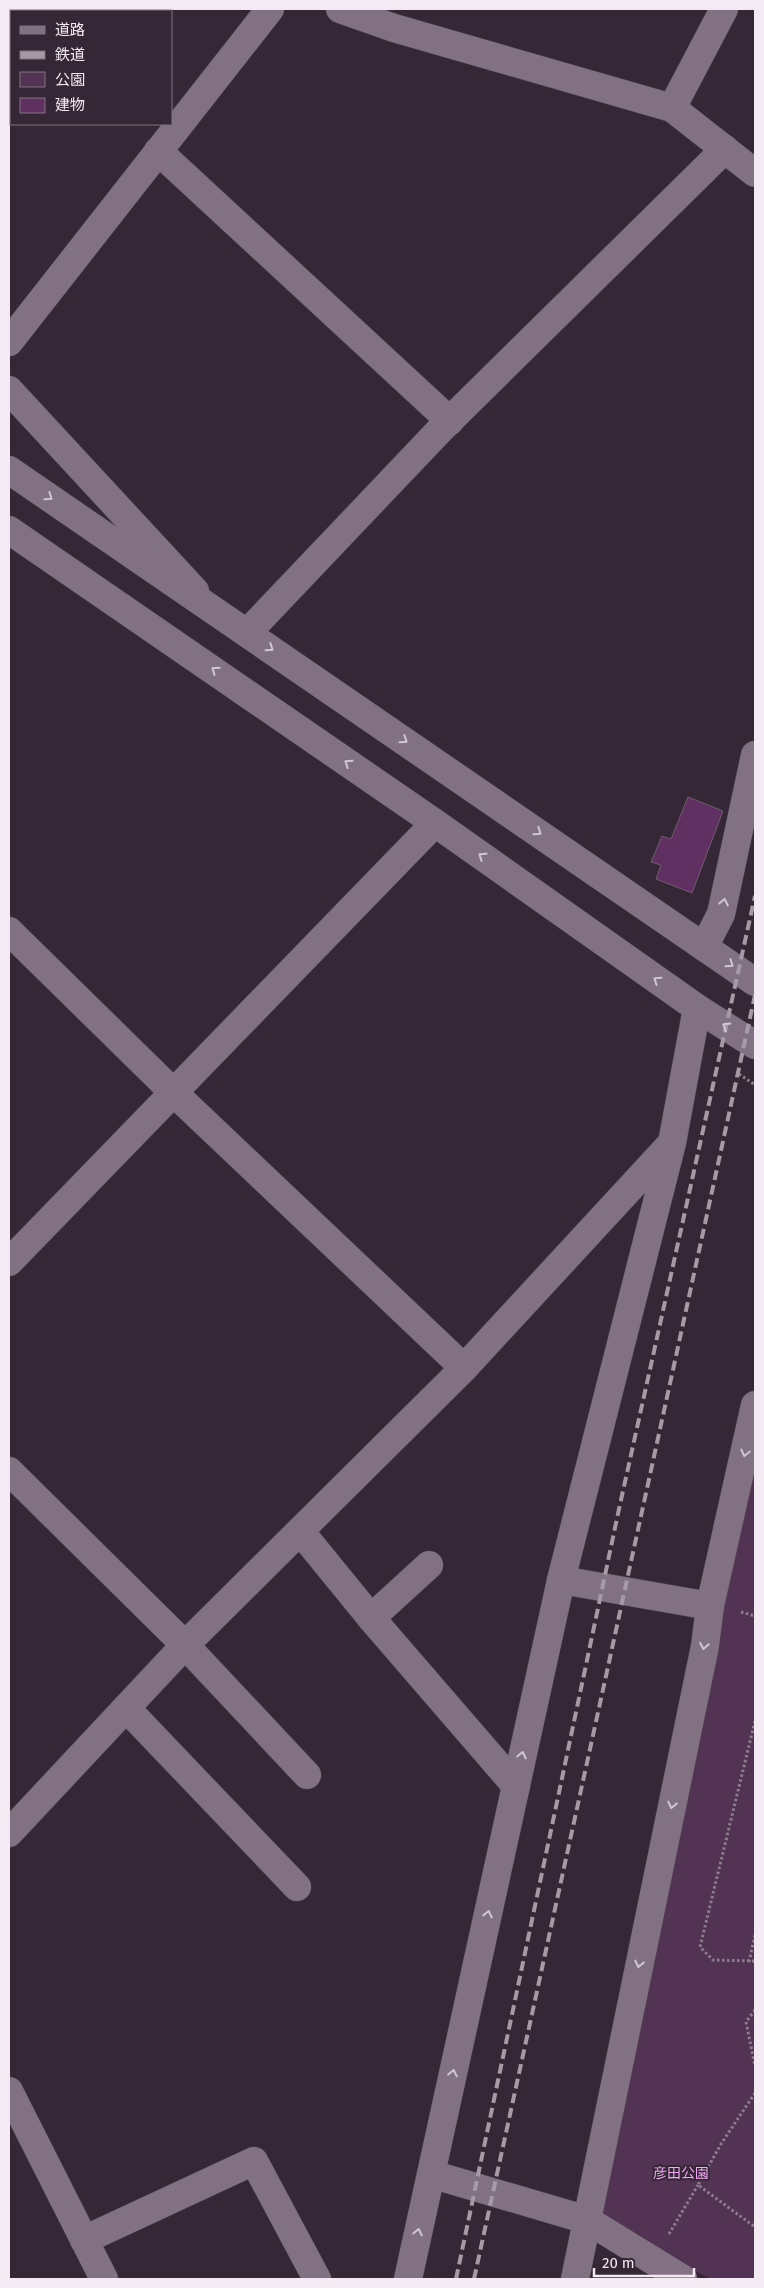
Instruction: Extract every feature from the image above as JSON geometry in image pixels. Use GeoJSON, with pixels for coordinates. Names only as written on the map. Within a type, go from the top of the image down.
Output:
{"type":"FeatureCollection","features":[{"type":"Feature","properties":{"kind":"street"},"geometry":{"type":"LineString","coordinates":[[9,342],[270,9]]}},
{"type":"Feature","properties":{"kind":"street"},"geometry":{"type":"LineString","coordinates":[[340,9],[394,28],[672,108],[755,173]]}},
{"type":"Feature","properties":{"kind":"street"},"geometry":{"type":"LineString","coordinates":[[672,108],[724,9]]}},
{"type":"Feature","properties":{"kind":"street"},"geometry":{"type":"LineString","coordinates":[[247,633],[450,421],[725,149]]}},
{"type":"Feature","properties":{"kind":"street"},"geometry":{"type":"LineString","coordinates":[[158,151],[450,421]]}},
{"type":"Feature","properties":{"kind":"street"},"geometry":{"type":"LineString","coordinates":[[9,390],[210,607]]}},
{"type":"Feature","properties":{"kind":"street"},"geometry":{"type":"LineString","coordinates":[[9,470],[755,982]]}},
{"type":"Feature","properties":{"kind":"street"},"geometry":{"type":"LineString","coordinates":[[9,530],[435,822],[697,1008],[755,1045]]}},
{"type":"Feature","properties":{"kind":"street"},"geometry":{"type":"LineString","coordinates":[[704,947],[721,914],[755,755]]}},
{"type":"Feature","properties":{"kind":"street"},"geometry":{"type":"LineString","coordinates":[[9,1262],[435,822]]}},
{"type":"Feature","properties":{"kind":"street"},"geometry":{"type":"LineString","coordinates":[[9,931],[174,1093],[464,1368]]}},
{"type":"Feature","properties":{"kind":"street"},"geometry":{"type":"LineString","coordinates":[[408,2279],[561,1580],[672,1143],[697,1008]]}},
{"type":"Feature","properties":{"kind":"street"},"geometry":{"type":"LineString","coordinates":[[9,1833],[185,1645],[464,1368],[672,1143]]}},
{"type":"Feature","properties":{"kind":"street"},"geometry":{"type":"LineString","coordinates":[[575,2279],[705,1646],[710,1606],[755,1405]]}},
{"type":"Feature","properties":{"kind":"street"},"geometry":{"type":"LineString","coordinates":[[9,1470],[185,1645],[307,1775]]}},
{"type":"Feature","properties":{"kind":"street"},"geometry":{"type":"LineString","coordinates":[[300,1531],[371,1618],[516,1786]]}},
{"type":"Feature","properties":{"kind":"street"},"geometry":{"type":"LineString","coordinates":[[371,1618],[429,1565]]}},
{"type":"Feature","properties":{"kind":"street"},"geometry":{"type":"LineString","coordinates":[[561,1580],[710,1606]]}},
{"type":"Feature","properties":{"kind":"street"},"geometry":{"type":"LineString","coordinates":[[126,1708],[297,1887]]}},
{"type":"Feature","properties":{"kind":"street"},"geometry":{"type":"LineString","coordinates":[[9,2091],[104,2279]]}},
{"type":"Feature","properties":{"kind":"street"},"geometry":{"type":"LineString","coordinates":[[84,2240],[254,2161],[317,2279]]}},
{"type":"Feature","properties":{"kind":"street"},"geometry":{"type":"LineString","coordinates":[[431,2174],[587,2220],[683,2279]]}},
{"type":"Feature","properties":{"kind":"path"},"geometry":{"type":"LineString","coordinates":[[755,1722],[700,1947],[713,1960],[755,1961]]}},
{"type":"Feature","properties":{"kind":"path"},"geometry":{"type":"LineString","coordinates":[[749,1962],[755,1935]]}},
{"type":"Feature","properties":{"kind":"path"},"geometry":{"type":"LineString","coordinates":[[755,2010],[746,2022],[755,2066]]}},
{"type":"Feature","properties":{"kind":"path"},"geometry":{"type":"LineString","coordinates":[[653,2260],[721,2144],[755,2093]]}},
{"type":"Feature","properties":{"kind":"path"},"geometry":{"type":"LineString","coordinates":[[698,2185],[755,2227]]}},
{"type":"Feature","properties":{"kind":"green space","name":"彦田公園"},"geometry":{"type":"Polygon","coordinates":[[[755,1449],[755,2279],[711,2279],[662,2254],[640,2235],[603,2217],[603,2210],[599,2207],[755,1449]]]}},
{"type":"Feature","properties":{"kind":"building"},"geometry":{"type":"Polygon","coordinates":[[[688,797],[723,811],[692,893],[656,879],[661,865],[651,862],[662,836],[671,839],[688,797]]]}},
{"type":"Feature","properties":{"kind":"railway"},"geometry":{"type":"LineString","coordinates":[[456,2279],[619,1509],[755,896]]}},
{"type":"Feature","properties":{"kind":"railway"},"geometry":{"type":"LineString","coordinates":[[474,2279],[755,995]]}}]}
